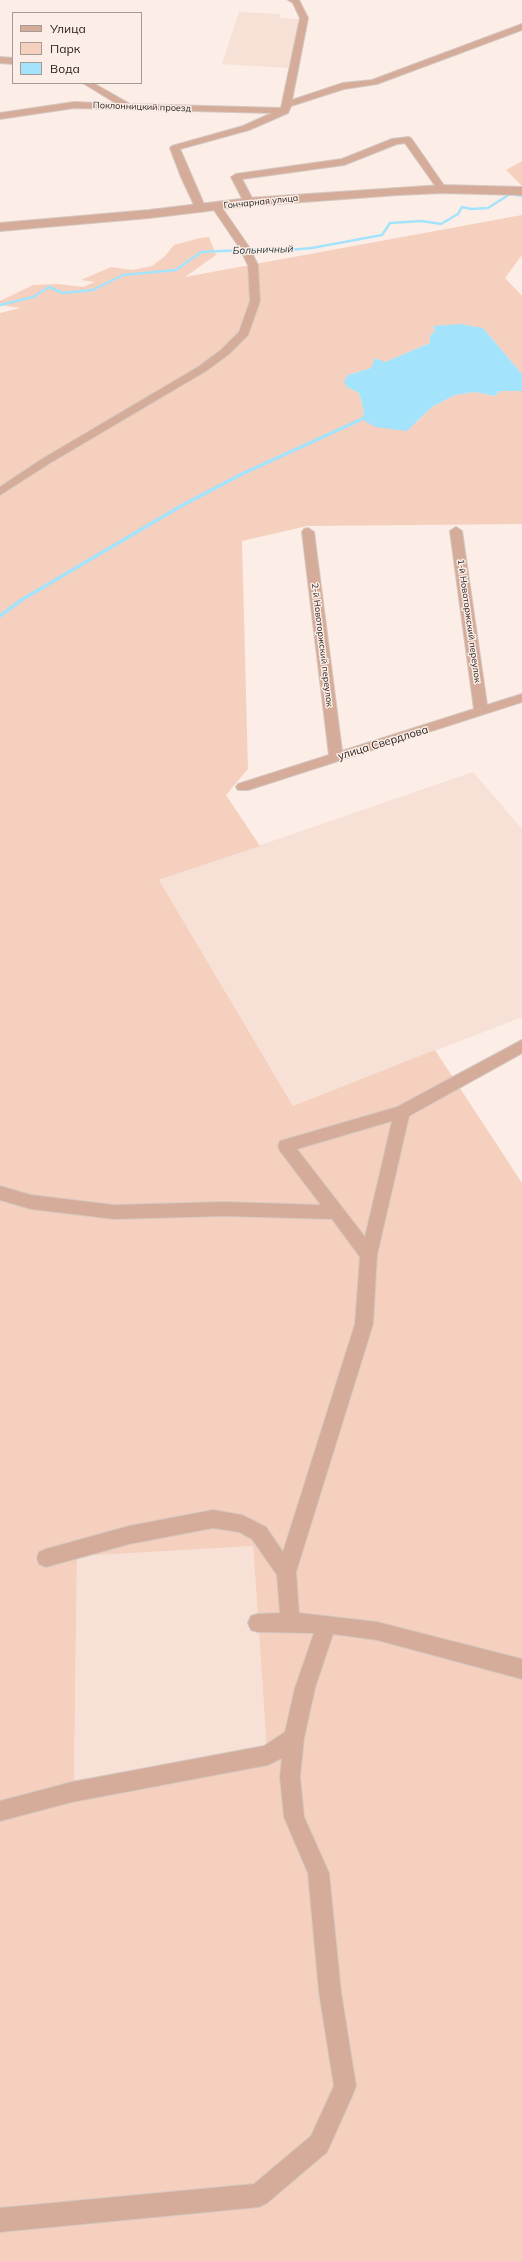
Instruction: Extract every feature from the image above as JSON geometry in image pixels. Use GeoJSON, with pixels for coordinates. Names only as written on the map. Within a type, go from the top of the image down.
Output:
{"type":"FeatureCollection","features":[{"type":"Feature","properties":{"kind":"street"},"geometry":{"type":"LineString","coordinates":[[286,108],[304,18],[296,1],[292,0]]}},
{"type":"Feature","properties":{"kind":"street"},"geometry":{"type":"LineString","coordinates":[[202,209],[186,177],[175,148],[246,128],[286,108],[343,86],[374,82],[522,27]]}},
{"type":"Feature","properties":{"kind":"street"},"geometry":{"type":"LineString","coordinates":[[0,60],[12,61]]}},
{"type":"Feature","properties":{"kind":"street"},"geometry":{"type":"LineString","coordinates":[[89,84],[129,106]]}},
{"type":"Feature","properties":{"kind":"street","name":"Поклонницкий проезд"},"geometry":{"type":"LineString","coordinates":[[0,116],[74,105],[286,108]]}},
{"type":"Feature","properties":{"kind":"street"},"geometry":{"type":"LineString","coordinates":[[249,202],[236,177],[344,162],[395,141],[408,140],[442,189]]}},
{"type":"Feature","properties":{"kind":"street","name":"Гончарная улица"},"geometry":{"type":"LineString","coordinates":[[0,227],[202,209],[249,202],[442,189],[522,191]]}},
{"type":"Feature","properties":{"kind":"street"},"geometry":{"type":"LineString","coordinates":[[0,492],[46,461],[202,369],[225,352],[244,333],[255,301],[253,265],[246,249],[217,207]]}},
{"type":"Feature","properties":{"kind":"street","name":"1-й Новоторжский переулок"},"geometry":{"type":"LineString","coordinates":[[456,531],[481,712]]}},
{"type":"Feature","properties":{"kind":"street","name":"2-й Новоторжский переулок"},"geometry":{"type":"LineString","coordinates":[[308,532],[336,758]]}},
{"type":"Feature","properties":{"kind":"street","name":"улица Свердлова"},"geometry":{"type":"LineString","coordinates":[[243,787],[522,698]]}},
{"type":"Feature","properties":{"kind":"street"},"geometry":{"type":"LineString","coordinates":[[369,1255],[334,1212],[286,1146],[402,1112],[515,1050]]}},
{"type":"Feature","properties":{"kind":"street"},"geometry":{"type":"LineString","coordinates":[[290,1622],[286,1572],[364,1324],[369,1255],[402,1112]]}},
{"type":"Feature","properties":{"kind":"street"},"geometry":{"type":"LineString","coordinates":[[0,1193],[31,1202],[114,1212],[224,1209],[334,1212]]}},
{"type":"Feature","properties":{"kind":"street"},"geometry":{"type":"LineString","coordinates":[[46,1558],[129,1534],[213,1519],[242,1524],[259,1533],[286,1572]]}},
{"type":"Feature","properties":{"kind":"street"},"geometry":{"type":"LineString","coordinates":[[258,1623],[290,1622],[327,1624],[377,1631],[522,1669]]}},
{"type":"Feature","properties":{"kind":"street"},"geometry":{"type":"LineString","coordinates":[[0,2220],[259,2195],[319,2144],[346,2086],[330,1992],[318,1873],[294,1817],[290,1777],[294,1738],[305,1688],[327,1624]]}},
{"type":"Feature","properties":{"kind":"street"},"geometry":{"type":"LineString","coordinates":[[0,1811],[72,1792],[268,1755],[294,1738]]}},
{"type":"Feature","properties":{"kind":"shaded area"},"geometry":{"type":"Polygon","coordinates":[[[239,12],[280,14],[279,18],[300,19],[288,68],[222,64],[239,12]]]}},
{"type":"Feature","properties":{"kind":"shaded area"},"geometry":{"type":"Polygon","coordinates":[[[473,772],[522,829],[522,1017],[293,1106],[159,880],[473,772]]]}},
{"type":"Feature","properties":{"kind":"shaded area"},"geometry":{"type":"Polygon","coordinates":[[[253,1546],[267,1751],[74,1780],[77,1555],[253,1546]]]}},
{"type":"Feature","properties":{"kind":"green space"},"geometry":{"type":"Polygon","coordinates":[[[522,161],[522,186],[506,170],[522,161]]]}},
{"type":"Feature","properties":{"kind":"green space"},"geometry":{"type":"Polygon","coordinates":[[[522,215],[522,255],[505,278],[522,296],[522,374],[483,328],[433,327],[435,331],[430,343],[371,368],[348,375],[347,387],[359,393],[364,411],[416,423],[432,407],[455,395],[475,392],[495,396],[500,391],[522,391],[522,524],[307,526],[242,541],[248,769],[226,795],[260,846],[159,880],[293,1106],[435,1050],[522,1183],[522,2261],[0,2261],[0,313],[21,308],[0,305],[0,301],[33,285],[58,284],[83,287],[95,282],[81,280],[111,267],[132,270],[152,266],[164,257],[174,245],[209,237],[216,255],[185,277],[522,215]],[[253,1546],[77,1556],[74,1780],[267,1751],[253,1546]]]}},
{"type":"Feature","properties":{"kind":"water"},"geometry":{"type":"Polygon","coordinates":[[[460,324],[483,328],[522,374],[522,391],[500,391],[495,396],[475,392],[455,395],[432,407],[407,431],[375,427],[362,419],[364,411],[359,393],[347,387],[344,381],[348,375],[371,368],[375,358],[385,362],[430,343],[430,336],[435,331],[433,326],[460,324]]]}},
{"type":"Feature","properties":{"kind":"waterway","name":"Больничный"},"geometry":{"type":"LineString","coordinates":[[0,305],[33,297],[49,287],[63,293],[93,290],[123,275],[176,270],[201,252],[264,249],[277,251],[312,248],[382,235],[390,223],[422,221],[441,224],[458,214],[462,207],[471,209],[488,208],[510,194],[522,196]]}},
{"type":"Feature","properties":{"kind":"waterway"},"geometry":{"type":"LineString","coordinates":[[0,616],[23,599],[181,506],[242,474],[362,419]]}}]}
